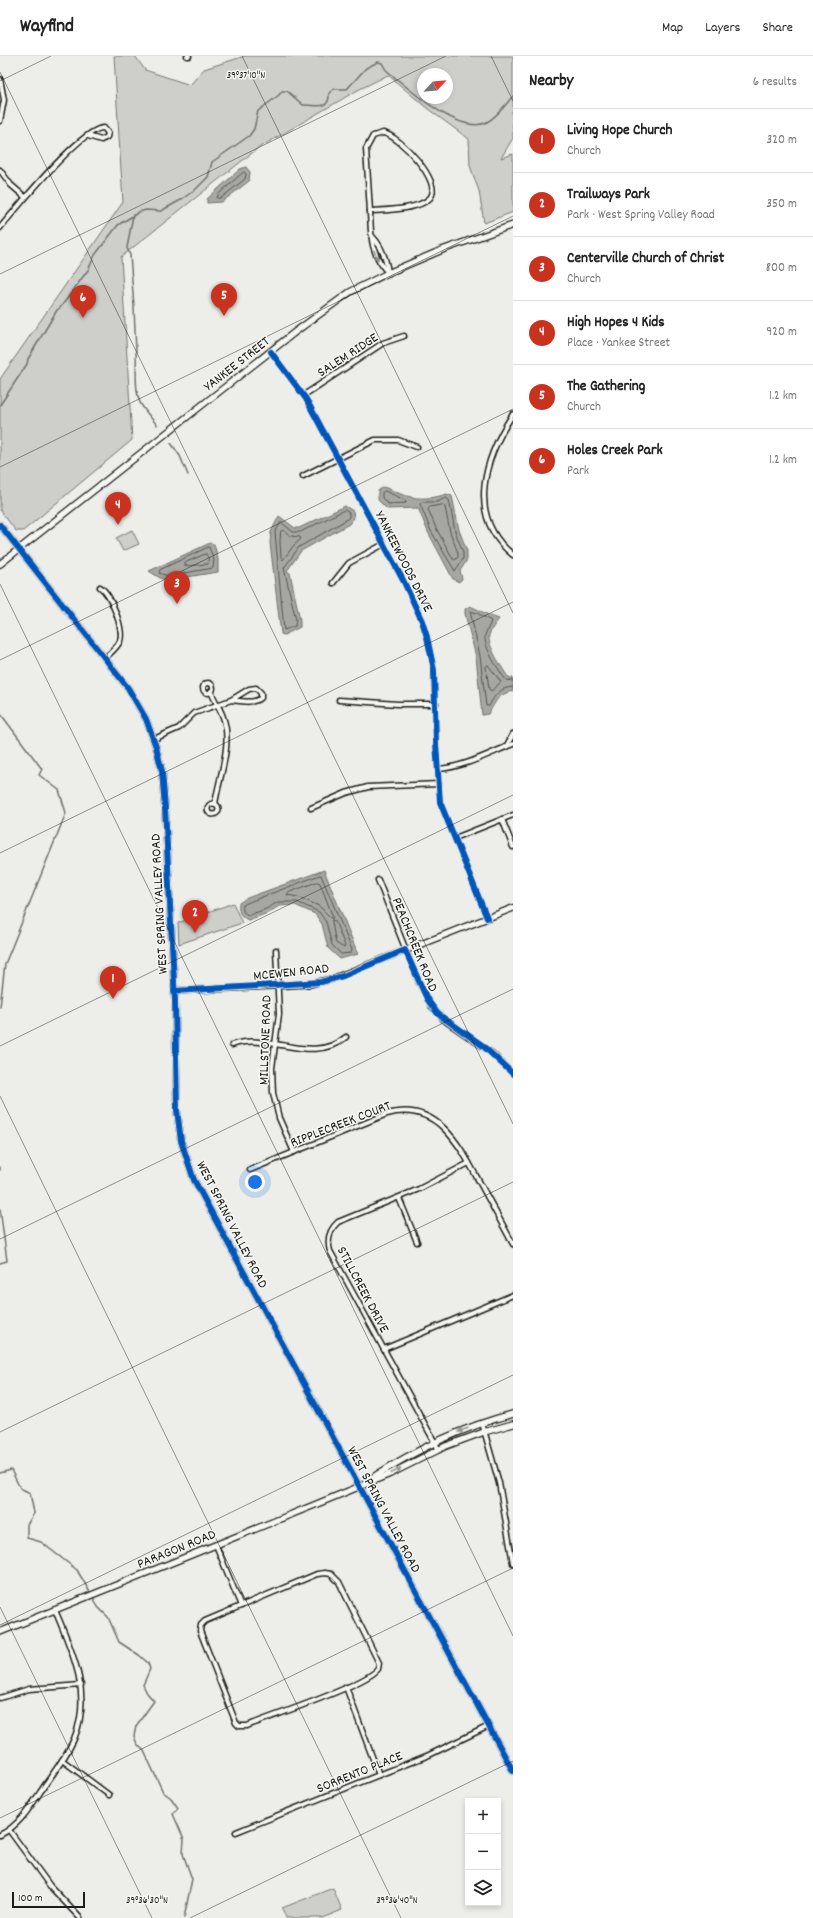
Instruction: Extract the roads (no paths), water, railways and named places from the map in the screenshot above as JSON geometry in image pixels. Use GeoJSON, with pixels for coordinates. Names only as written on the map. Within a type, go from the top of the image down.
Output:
{"type":"FeatureCollection","features":[{"type":"Feature","properties":{"kind":"street"},"geometry":{"type":"LineString","coordinates":[[0,80],[4,100],[0,121]]}},
{"type":"Feature","properties":{"kind":"street"},"geometry":{"type":"LineString","coordinates":[[0,228],[25,197],[83,138],[100,127],[104,128],[108,133],[107,138],[101,140],[88,136]]}},
{"type":"Feature","properties":{"kind":"street"},"geometry":{"type":"LineString","coordinates":[[370,211],[411,206],[431,197],[431,184],[417,158],[395,138],[387,133],[380,133],[373,136],[366,149],[370,211],[372,236],[377,240],[386,261],[388,272]]}},
{"type":"Feature","properties":{"kind":"street"},"geometry":{"type":"LineString","coordinates":[[0,170],[11,185],[25,197]]}},
{"type":"Feature","properties":{"kind":"street","name":"YANKEE STREET"},"geometry":{"type":"LineString","coordinates":[[0,564],[270,352],[350,292],[388,272],[442,250],[512,227]]}},
{"type":"Feature","properties":{"kind":"street","name":"SALEM RIDGE"},"geometry":{"type":"LineString","coordinates":[[304,395],[383,343],[404,336]]}},
{"type":"Feature","properties":{"kind":"street","name":"YANKEEWOODS DRIVE"},"geometry":{"type":"LineString","coordinates":[[270,352],[304,395],[416,605],[427,637],[434,670],[440,802],[487,918]]}},
{"type":"Feature","properties":{"kind":"street"},"geometry":{"type":"LineString","coordinates":[[513,414],[492,452],[485,476],[484,493],[485,512],[491,526],[498,538],[513,555]]}},
{"type":"Feature","properties":{"kind":"street"},"geometry":{"type":"LineString","coordinates":[[303,476],[369,442],[382,439],[398,440],[416,447]]}},
{"type":"Feature","properties":{"kind":"street","name":"WEST SPRING VALLEY ROAD"},"geometry":{"type":"LineString","coordinates":[[0,525],[133,695],[146,719],[154,739],[160,760],[163,784],[174,991],[177,1110],[181,1140],[188,1166],[200,1192],[513,1771]]}},
{"type":"Feature","properties":{"kind":"street"},"geometry":{"type":"LineString","coordinates":[[333,583],[349,563],[384,544]]}},
{"type":"Feature","properties":{"kind":"street"},"geometry":{"type":"LineString","coordinates":[[100,587],[107,593],[111,601],[121,632],[118,646],[105,658]]}},
{"type":"Feature","properties":{"kind":"street"},"geometry":{"type":"LineString","coordinates":[[154,739],[179,728],[194,713],[231,700],[252,688],[256,688],[260,693],[261,698],[258,700],[231,700]]}},
{"type":"Feature","properties":{"kind":"street"},"geometry":{"type":"LineString","coordinates":[[211,691],[216,705],[223,717],[225,750],[215,804]]}},
{"type":"Feature","properties":{"kind":"street"},"geometry":{"type":"LineString","coordinates":[[340,700],[398,704],[436,704]]}},
{"type":"Feature","properties":{"kind":"street"},"geometry":{"type":"LineString","coordinates":[[506,747],[513,734]]}},
{"type":"Feature","properties":{"kind":"street"},"geometry":{"type":"LineString","coordinates":[[438,768],[452,768],[513,744]]}},
{"type":"Feature","properties":{"kind":"street"},"geometry":{"type":"LineString","coordinates":[[311,808],[346,793],[368,787],[439,784]]}},
{"type":"Feature","properties":{"kind":"street"},"geometry":{"type":"LineString","coordinates":[[455,838],[513,815]]}},
{"type":"Feature","properties":{"kind":"street"},"geometry":{"type":"LineString","coordinates":[[502,819],[513,847]]}},
{"type":"Feature","properties":{"kind":"street","name":"PEACHCREEK ROAD"},"geometry":{"type":"LineString","coordinates":[[378,880],[426,999],[438,1014],[482,1045],[513,1074]]}},
{"type":"Feature","properties":{"kind":"street","name":"MCEWEN ROAD"},"geometry":{"type":"LineString","coordinates":[[174,991],[310,984],[332,980],[513,908]]}},
{"type":"Feature","properties":{"kind":"street","name":"MILLSTONE ROAD"},"geometry":{"type":"LineString","coordinates":[[276,950],[279,1014],[272,1068],[273,1093],[279,1118],[294,1152]]}},
{"type":"Feature","properties":{"kind":"street"},"geometry":{"type":"LineString","coordinates":[[232,1046],[248,1042],[310,1050],[320,1049],[336,1044],[346,1037]]}},
{"type":"Feature","properties":{"kind":"street","name":"RIPPLECREEK COURT"},"geometry":{"type":"LineString","coordinates":[[250,1170],[387,1114],[411,1112],[427,1117],[443,1126],[458,1144],[513,1244]]}},
{"type":"Feature","properties":{"kind":"street","name":"STILLCREEK DRIVE"},"geometry":{"type":"LineString","coordinates":[[438,1450],[330,1251],[329,1237],[332,1228],[338,1222],[426,1186],[469,1163]]}},
{"type":"Feature","properties":{"kind":"street"},"geometry":{"type":"LineString","coordinates":[[399,1198],[417,1242]]}},
{"type":"Feature","properties":{"kind":"street"},"geometry":{"type":"LineString","coordinates":[[384,1349],[513,1295]]}},
{"type":"Feature","properties":{"kind":"street","name":"PARAGON ROAD"},"geometry":{"type":"LineString","coordinates":[[360,1486],[391,1465],[435,1442],[482,1423],[513,1414]]}},
{"type":"Feature","properties":{"kind":"street"},"geometry":{"type":"LineString","coordinates":[[482,1423],[499,1483],[513,1563]]}},
{"type":"Feature","properties":{"kind":"street","name":"PARAGON ROAD"},"geometry":{"type":"LineString","coordinates":[[0,1632],[390,1474],[438,1450],[484,1432],[513,1424]]}},
{"type":"Feature","properties":{"kind":"street"},"geometry":{"type":"LineString","coordinates":[[216,1545],[241,1606]]}},
{"type":"Feature","properties":{"kind":"street"},"geometry":{"type":"LineString","coordinates":[[317,1574],[331,1574],[339,1582],[379,1663],[378,1670],[375,1674],[346,1688],[247,1726],[239,1726],[236,1723],[200,1631],[201,1625],[205,1620],[241,1606],[317,1574]]}},
{"type":"Feature","properties":{"kind":"street"},"geometry":{"type":"LineString","coordinates":[[0,1835],[9,1830],[27,1811],[62,1760],[74,1738],[80,1713],[81,1685],[77,1664],[55,1610]]}},
{"type":"Feature","properties":{"kind":"street"},"geometry":{"type":"LineString","coordinates":[[0,1698],[29,1689],[81,1685]]}},
{"type":"Feature","properties":{"kind":"street"},"geometry":{"type":"LineString","coordinates":[[346,1688],[379,1775]]}},
{"type":"Feature","properties":{"kind":"street","name":"SORRENTO PLACE"},"geometry":{"type":"LineString","coordinates":[[236,1832],[453,1744],[489,1726]]}},
{"type":"Feature","properties":{"kind":"street"},"geometry":{"type":"LineString","coordinates":[[62,1760],[110,1795]]}},
{"type":"Feature","properties":{"kind":"street"},"geometry":{"type":"LineString","coordinates":[[9,1830],[50,1886],[80,1918]]}},
{"type":"Feature","properties":{"kind":"water"},"geometry":{"type":"Polygon","coordinates":[[[246,167],[250,172],[249,181],[222,202],[207,203],[207,199],[240,169],[246,167]]]}},
{"type":"Feature","properties":{"kind":"water"},"geometry":{"type":"Polygon","coordinates":[[[383,487],[417,498],[437,497],[447,494],[452,496],[459,530],[467,551],[467,560],[460,571],[462,579],[459,582],[453,579],[428,532],[418,508],[387,509],[378,500],[378,491],[383,487]]]}},
{"type":"Feature","properties":{"kind":"water"},"geometry":{"type":"Polygon","coordinates":[[[345,506],[353,511],[354,518],[349,524],[301,551],[287,571],[290,573],[300,620],[300,627],[284,635],[281,634],[270,543],[271,532],[279,516],[295,528],[299,528],[345,506]]]}},
{"type":"Feature","properties":{"kind":"water"},"geometry":{"type":"Polygon","coordinates":[[[210,543],[214,544],[218,559],[218,572],[168,580],[160,578],[149,571],[210,543]]]}},
{"type":"Feature","properties":{"kind":"water"},"geometry":{"type":"Polygon","coordinates":[[[470,606],[499,619],[489,635],[490,645],[508,677],[513,678],[513,691],[503,694],[495,702],[488,714],[482,715],[476,657],[465,614],[465,609],[470,606]]]}},
{"type":"Feature","properties":{"kind":"water"},"geometry":{"type":"Polygon","coordinates":[[[324,870],[358,954],[340,959],[328,948],[322,924],[315,914],[295,905],[279,906],[268,913],[248,920],[240,913],[239,903],[247,898],[324,870]]]}},
{"type":"Feature","properties":{"kind":"waterway"},"geometry":{"type":"LineString","coordinates":[[0,405],[27,364],[28,359],[57,310],[88,270],[95,255],[118,225],[139,212],[146,210],[161,211],[195,190],[208,177],[212,162],[249,136],[254,129],[258,111],[282,91],[287,91],[303,105],[321,106],[327,103],[329,93],[334,89],[347,89],[366,68],[378,62],[382,63],[386,70],[434,108],[463,122],[476,125],[491,120],[513,96]]}},
{"type":"Feature","properties":{"kind":"waterway"},"geometry":{"type":"LineString","coordinates":[[133,215],[127,248],[130,255],[133,291],[137,394],[144,410],[157,425]]}},
{"type":"Feature","properties":{"kind":"waterway"},"geometry":{"type":"LineString","coordinates":[[171,443],[180,456],[188,475]]}},
{"type":"Feature","properties":{"kind":"waterway"},"geometry":{"type":"LineString","coordinates":[[0,713],[42,769],[39,775],[59,790],[66,813],[5,964],[0,1007]]}},
{"type":"Feature","properties":{"kind":"waterway"},"geometry":{"type":"LineString","coordinates":[[0,1208],[7,1261],[0,1263]]}},
{"type":"Feature","properties":{"kind":"waterway"},"geometry":{"type":"LineString","coordinates":[[0,1473],[11,1470],[20,1488],[30,1493],[34,1513],[27,1525],[27,1538],[41,1542],[77,1570],[91,1594]]}},
{"type":"Feature","properties":{"kind":"waterway"},"geometry":{"type":"LineString","coordinates":[[93,1597],[98,1607],[108,1617],[119,1642],[139,1655],[148,1663],[150,1669],[143,1685],[147,1693],[154,1701],[136,1726],[134,1736],[137,1744],[144,1751],[163,1792],[171,1798],[178,1808],[173,1814],[184,1839],[183,1854],[192,1879],[184,1918]]}},
{"type":"Feature","properties":{"kind":"place","name":"The Gathering"},"geometry":{"type":"Point","coordinates":[224,316]}},
{"type":"Feature","properties":{"kind":"place","name":"Holes Creek Park"},"geometry":{"type":"Point","coordinates":[83,318]}},
{"type":"Feature","properties":{"kind":"place","name":"High Hopes 4 Kids"},"geometry":{"type":"Point","coordinates":[118,525]}},
{"type":"Feature","properties":{"kind":"place","name":"Centerville Church of Christ"},"geometry":{"type":"Point","coordinates":[177,604]}},
{"type":"Feature","properties":{"kind":"place","name":"Trailways Park"},"geometry":{"type":"Point","coordinates":[195,933]}},
{"type":"Feature","properties":{"kind":"place","name":"Living Hope Church"},"geometry":{"type":"Point","coordinates":[113,999]}}]}
